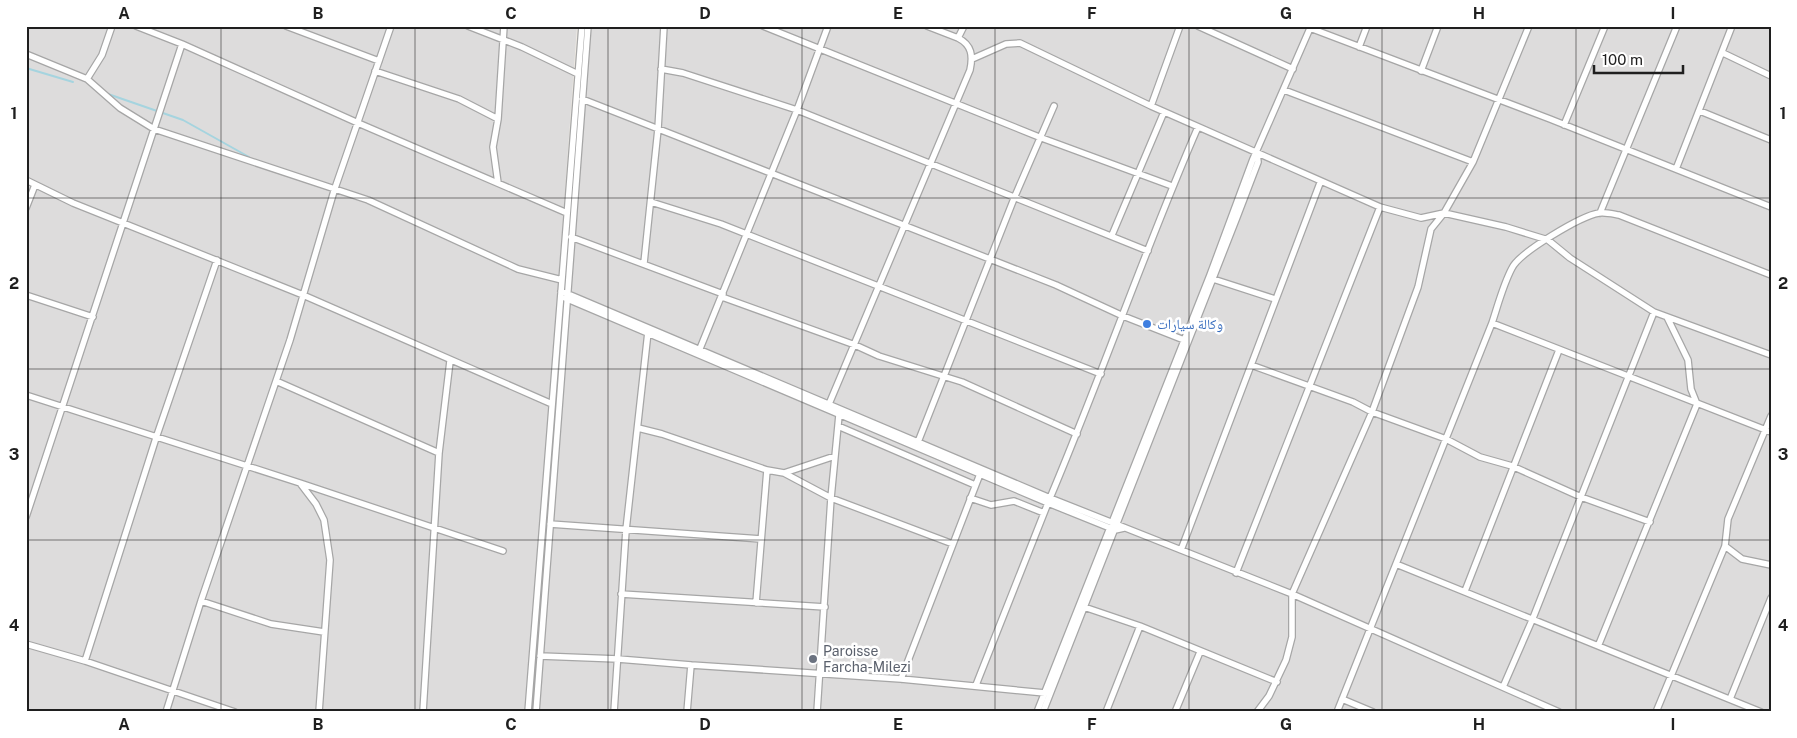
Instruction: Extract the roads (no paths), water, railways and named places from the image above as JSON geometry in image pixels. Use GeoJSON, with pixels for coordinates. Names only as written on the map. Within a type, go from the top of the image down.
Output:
{"type":"FeatureCollection","features":[{"type":"Feature","properties":{"kind":"street"},"geometry":{"type":"LineString","coordinates":[[86,79],[102,55],[112,26]]}},
{"type":"Feature","properties":{"kind":"street"},"geometry":{"type":"LineString","coordinates":[[136,26],[182,44],[358,123],[567,213]]}},
{"type":"Feature","properties":{"kind":"street"},"geometry":{"type":"LineString","coordinates":[[286,26],[379,61]]}},
{"type":"Feature","properties":{"kind":"street"},"geometry":{"type":"LineString","coordinates":[[166,712],[201,601],[276,381],[334,191],[392,26]]}},
{"type":"Feature","properties":{"kind":"street"},"geometry":{"type":"LineString","coordinates":[[468,26],[528,50],[578,74]]}},
{"type":"Feature","properties":{"kind":"street"},"geometry":{"type":"LineString","coordinates":[[498,183],[493,147],[498,119],[504,26]]}},
{"type":"Feature","properties":{"kind":"street"},"geometry":{"type":"LineString","coordinates":[[536,712],[564,295],[562,280],[582,26]]}},
{"type":"Feature","properties":{"kind":"street"},"geometry":{"type":"LineString","coordinates":[[528,712],[552,404],[571,237],[588,26]]}},
{"type":"Feature","properties":{"kind":"street"},"geometry":{"type":"LineString","coordinates":[[644,263],[658,129],[664,26]]}},
{"type":"Feature","properties":{"kind":"street"},"geometry":{"type":"LineString","coordinates":[[763,26],[956,104],[1172,186]]}},
{"type":"Feature","properties":{"kind":"street"},"geometry":{"type":"LineString","coordinates":[[699,351],[797,110],[828,26]]}},
{"type":"Feature","properties":{"kind":"street"},"geometry":{"type":"LineString","coordinates":[[829,404],[956,104],[972,59],[971,51],[964,41],[927,26]]}},
{"type":"Feature","properties":{"kind":"street"},"geometry":{"type":"LineString","coordinates":[[958,38],[964,26]]}},
{"type":"Feature","properties":{"kind":"street"},"geometry":{"type":"LineString","coordinates":[[1151,106],[1180,26]]}},
{"type":"Feature","properties":{"kind":"street"},"geometry":{"type":"LineString","coordinates":[[1198,26],[1293,69]]}},
{"type":"Feature","properties":{"kind":"street"},"geometry":{"type":"LineString","coordinates":[[1359,47],[1367,26]]}},
{"type":"Feature","properties":{"kind":"street"},"geometry":{"type":"LineString","coordinates":[[1421,70],[1438,26]]}},
{"type":"Feature","properties":{"kind":"street"},"geometry":{"type":"LineString","coordinates":[[1257,712],[1277,682],[1292,637],[1292,594],[1372,412],[1418,286],[1431,229],[1444,213],[1472,162],[1529,26]]}},
{"type":"Feature","properties":{"kind":"street"},"geometry":{"type":"LineString","coordinates":[[1564,126],[1605,26]]}},
{"type":"Feature","properties":{"kind":"street"},"geometry":{"type":"LineString","coordinates":[[1600,213],[1628,150],[1677,26]]}},
{"type":"Feature","properties":{"kind":"street"},"geometry":{"type":"LineString","coordinates":[[1676,169],[1732,26]]}},
{"type":"Feature","properties":{"kind":"street"},"geometry":{"type":"LineString","coordinates":[[1115,522],[1253,159],[1310,27],[1771,207]]}},
{"type":"Feature","properties":{"kind":"street"},"geometry":{"type":"LineString","coordinates":[[26,516],[94,316],[182,44]]}},
{"type":"Feature","properties":{"kind":"street"},"geometry":{"type":"LineString","coordinates":[[972,59],[1006,44],[1020,44],[1164,112],[1380,207],[1422,218],[1444,213],[1506,227],[1548,240],[1586,269],[1654,312],[1771,355]]}},
{"type":"Feature","properties":{"kind":"street"},"geometry":{"type":"LineString","coordinates":[[1723,53],[1771,76]]}},
{"type":"Feature","properties":{"kind":"street"},"geometry":{"type":"LineString","coordinates":[[26,54],[86,79],[120,108],[154,129],[334,191],[368,200],[518,269],[562,280]]}},
{"type":"Feature","properties":{"kind":"street"},"geometry":{"type":"LineString","coordinates":[[661,69],[683,73],[797,110],[1148,251]]}},
{"type":"Feature","properties":{"kind":"street"},"geometry":{"type":"LineString","coordinates":[[375,71],[459,99],[498,119]]}},
{"type":"Feature","properties":{"kind":"street"},"geometry":{"type":"LineString","coordinates":[[1284,90],[1472,162]]}},
{"type":"Feature","properties":{"kind":"street"},"geometry":{"type":"LineString","coordinates":[[582,99],[990,261],[1056,285],[1123,316],[1184,340]]}},
{"type":"Feature","properties":{"kind":"street"},"geometry":{"type":"LineString","coordinates":[[918,442],[942,376],[967,320],[1039,136],[1054,106]]}},
{"type":"Feature","properties":{"kind":"street"},"geometry":{"type":"LineString","coordinates":[[1700,111],[1771,140]]}},
{"type":"Feature","properties":{"kind":"street"},"geometry":{"type":"LineString","coordinates":[[1112,235],[1164,112]]}},
{"type":"Feature","properties":{"kind":"street"},"geometry":{"type":"LineString","coordinates":[[976,685],[1101,374],[1172,186],[1198,127]]}},
{"type":"Feature","properties":{"kind":"street"},"geometry":{"type":"LineString","coordinates":[[1038,712],[1213,279],[1258,162],[1257,153]]}},
{"type":"Feature","properties":{"kind":"street"},"geometry":{"type":"LineString","coordinates":[[26,180],[73,203],[125,222],[303,295],[450,361],[552,404]]}},
{"type":"Feature","properties":{"kind":"street"},"geometry":{"type":"LineString","coordinates":[[1181,550],[1320,182]]}},
{"type":"Feature","properties":{"kind":"street"},"geometry":{"type":"LineString","coordinates":[[26,208],[35,185]]}},
{"type":"Feature","properties":{"kind":"street"},"geometry":{"type":"LineString","coordinates":[[651,202],[747,235],[1101,374]]}},
{"type":"Feature","properties":{"kind":"street"},"geometry":{"type":"LineString","coordinates":[[1236,573],[1256,527],[1309,386],[1380,207]]}},
{"type":"Feature","properties":{"kind":"street"},"geometry":{"type":"LineString","coordinates":[[1337,712],[1492,323],[1512,268],[1525,254],[1582,218],[1600,213],[1619,215],[1771,275]]}},
{"type":"Feature","properties":{"kind":"street"},"geometry":{"type":"LineString","coordinates":[[571,237],[644,263],[722,296],[879,356],[988,393],[1077,434]]}},
{"type":"Feature","properties":{"kind":"street"},"geometry":{"type":"LineString","coordinates":[[85,661],[156,438],[217,260]]}},
{"type":"Feature","properties":{"kind":"street"},"geometry":{"type":"LineString","coordinates":[[1213,279],[1274,300]]}},
{"type":"Feature","properties":{"kind":"street"},"geometry":{"type":"LineString","coordinates":[[26,295],[94,316]]}},
{"type":"Feature","properties":{"kind":"street"},"geometry":{"type":"LineString","coordinates":[[564,295],[648,332],[699,351],[839,414],[980,474],[1049,501],[1115,522],[1124,528],[1292,594],[1559,712]]}},
{"type":"Feature","properties":{"kind":"street"},"geometry":{"type":"LineString","coordinates":[[564,295],[918,442],[1112,529],[1124,528]]}},
{"type":"Feature","properties":{"kind":"street"},"geometry":{"type":"LineString","coordinates":[[1502,687],[1533,618],[1654,312]]}},
{"type":"Feature","properties":{"kind":"street"},"geometry":{"type":"LineString","coordinates":[[1599,644],[1697,404],[1691,389],[1688,360],[1667,318]]}},
{"type":"Feature","properties":{"kind":"street"},"geometry":{"type":"LineString","coordinates":[[1492,323],[1628,378],[1768,431]]}},
{"type":"Feature","properties":{"kind":"street"},"geometry":{"type":"LineString","coordinates":[[614,712],[626,530],[648,332]]}},
{"type":"Feature","properties":{"kind":"street"},"geometry":{"type":"LineString","coordinates":[[1466,591],[1512,466],[1559,350]]}},
{"type":"Feature","properties":{"kind":"street"},"geometry":{"type":"LineString","coordinates":[[423,712],[438,453],[450,361]]}},
{"type":"Feature","properties":{"kind":"street"},"geometry":{"type":"LineString","coordinates":[[1251,365],[1353,402],[1372,412],[1446,439],[1480,457],[1512,466],[1581,497],[1650,522]]}},
{"type":"Feature","properties":{"kind":"street"},"geometry":{"type":"LineString","coordinates":[[276,381],[438,453]]}},
{"type":"Feature","properties":{"kind":"street"},"geometry":{"type":"LineString","coordinates":[[26,394],[156,438],[247,465],[502,551]]}},
{"type":"Feature","properties":{"kind":"street"},"geometry":{"type":"LineString","coordinates":[[816,712],[825,607],[830,498],[839,414]]}},
{"type":"Feature","properties":{"kind":"street"},"geometry":{"type":"LineString","coordinates":[[1656,712],[1725,546],[1728,519],[1768,431],[1771,416]]}},
{"type":"Feature","properties":{"kind":"street"},"geometry":{"type":"LineString","coordinates":[[838,426],[975,485]]}},
{"type":"Feature","properties":{"kind":"street"},"geometry":{"type":"LineString","coordinates":[[638,428],[662,434],[767,470],[784,473],[830,498],[953,544]]}},
{"type":"Feature","properties":{"kind":"street"},"geometry":{"type":"LineString","coordinates":[[784,473],[835,456]]}},
{"type":"Feature","properties":{"kind":"street"},"geometry":{"type":"LineString","coordinates":[[756,603],[767,470]]}},
{"type":"Feature","properties":{"kind":"street"},"geometry":{"type":"LineString","coordinates":[[901,679],[980,474]]}},
{"type":"Feature","properties":{"kind":"street"},"geometry":{"type":"LineString","coordinates":[[300,483],[316,504],[324,520],[327,536],[330,577],[324,632],[319,712]]}},
{"type":"Feature","properties":{"kind":"street"},"geometry":{"type":"LineString","coordinates":[[970,498],[991,505],[1014,500],[1044,513]]}},
{"type":"Feature","properties":{"kind":"street"},"geometry":{"type":"LineString","coordinates":[[550,524],[761,538]]}},
{"type":"Feature","properties":{"kind":"street"},"geometry":{"type":"LineString","coordinates":[[1043,712],[1112,529]]}},
{"type":"Feature","properties":{"kind":"street"},"geometry":{"type":"LineString","coordinates":[[1725,546],[1742,559],[1771,565]]}},
{"type":"Feature","properties":{"kind":"street"},"geometry":{"type":"LineString","coordinates":[[1396,564],[1599,644],[1761,712]]}},
{"type":"Feature","properties":{"kind":"street"},"geometry":{"type":"LineString","coordinates":[[621,594],[825,607]]}},
{"type":"Feature","properties":{"kind":"street"},"geometry":{"type":"LineString","coordinates":[[1730,699],[1771,598]]}},
{"type":"Feature","properties":{"kind":"street"},"geometry":{"type":"LineString","coordinates":[[201,601],[271,624],[324,632]]}},
{"type":"Feature","properties":{"kind":"street"},"geometry":{"type":"LineString","coordinates":[[1084,607],[1140,626],[1277,682]]}},
{"type":"Feature","properties":{"kind":"street"},"geometry":{"type":"LineString","coordinates":[[1106,712],[1140,626]]}},
{"type":"Feature","properties":{"kind":"street"},"geometry":{"type":"LineString","coordinates":[[26,644],[85,661],[235,712]]}},
{"type":"Feature","properties":{"kind":"street"},"geometry":{"type":"LineString","coordinates":[[1175,712],[1200,652]]}},
{"type":"Feature","properties":{"kind":"street"},"geometry":{"type":"LineString","coordinates":[[540,656],[618,659],[901,679],[1045,693]]}},
{"type":"Feature","properties":{"kind":"street"},"geometry":{"type":"LineString","coordinates":[[687,712],[691,665]]}},
{"type":"Feature","properties":{"kind":"street"},"geometry":{"type":"LineString","coordinates":[[1342,699],[1373,712]]}},
{"type":"Feature","properties":{"kind":"waterway"},"geometry":{"type":"LineString","coordinates":[[26,68],[73,82]]}},
{"type":"Feature","properties":{"kind":"waterway"},"geometry":{"type":"LineString","coordinates":[[108,94],[183,120],[249,157]]}},
{"type":"Feature","properties":{"kind":"place","name":"وكالة سيارات"},"geometry":{"type":"Point","coordinates":[1147,324]}},
{"type":"Feature","properties":{"kind":"place","name":"Paroisse Farcha-Milezi"},"geometry":{"type":"Point","coordinates":[813,659]}}]}
